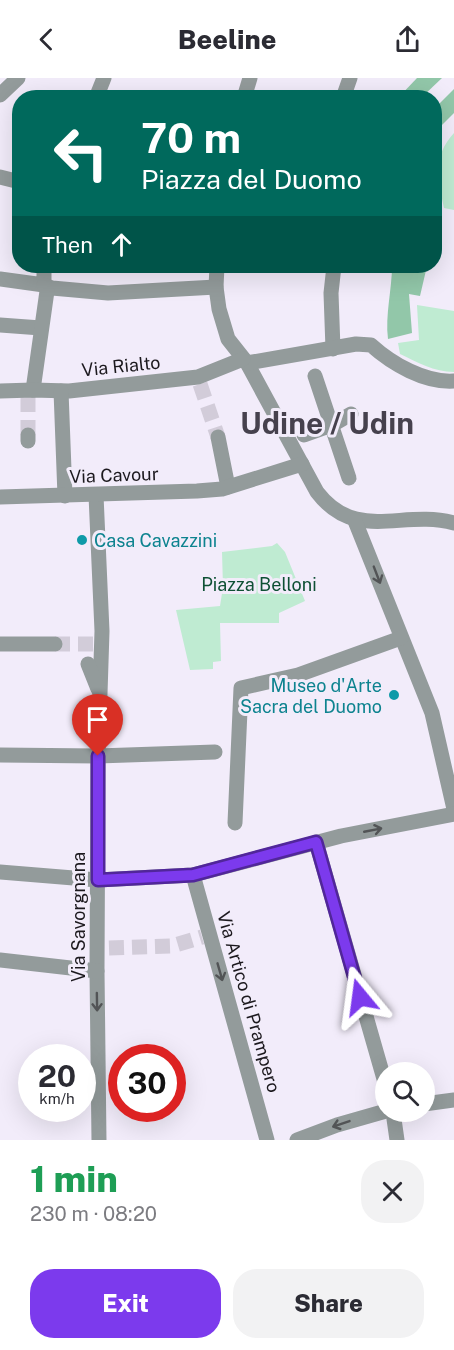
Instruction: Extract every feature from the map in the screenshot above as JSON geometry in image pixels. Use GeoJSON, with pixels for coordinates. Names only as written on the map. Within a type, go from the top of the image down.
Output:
{"type":"FeatureCollection","features":[{"type":"Feature","properties":{"kind":"street"},"geometry":{"type":"LineString","coordinates":[[0,95],[18,78]]}},
{"type":"Feature","properties":{"kind":"street"},"geometry":{"type":"LineString","coordinates":[[29,391],[47,291],[44,273]]}},
{"type":"Feature","properties":{"kind":"street"},"geometry":{"type":"LineString","coordinates":[[217,273],[216,286],[221,316],[228,339],[245,361],[324,501],[356,521],[430,519],[454,523]]}},
{"type":"Feature","properties":{"kind":"street"},"geometry":{"type":"LineString","coordinates":[[333,273],[331,293],[333,349]]}},
{"type":"Feature","properties":{"kind":"street"},"geometry":{"type":"LineString","coordinates":[[0,279],[53,288],[108,293],[216,286]]}},
{"type":"Feature","properties":{"kind":"street"},"geometry":{"type":"LineString","coordinates":[[0,325],[41,328]]}},
{"type":"Feature","properties":{"kind":"street","name":"Via Rialto"},"geometry":{"type":"LineString","coordinates":[[0,391],[61,391],[199,381],[245,361],[356,344],[371,345],[383,356],[401,366],[430,377],[454,381]]}},
{"type":"Feature","properties":{"kind":"street"},"geometry":{"type":"LineString","coordinates":[[315,376],[349,478]]}},
{"type":"Feature","properties":{"kind":"street"},"geometry":{"type":"LineString","coordinates":[[61,391],[65,496]]}},
{"type":"Feature","properties":{"kind":"street"},"geometry":{"type":"LineString","coordinates":[[304,435],[332,425],[351,414]]}},
{"type":"Feature","properties":{"kind":"street"},"geometry":{"type":"LineString","coordinates":[[218,437],[228,487]]}},
{"type":"Feature","properties":{"kind":"street","name":"Via Cavour"},"geometry":{"type":"LineString","coordinates":[[0,497],[196,491],[228,487],[302,464]]}},
{"type":"Feature","properties":{"kind":"street","name":"Via Savorgnana"},"geometry":{"type":"LineString","coordinates":[[96,495],[100,694],[98,880],[103,948],[97,971],[99,1140]]}},
{"type":"Feature","properties":{"kind":"street"},"geometry":{"type":"LineString","coordinates":[[356,521],[432,713],[454,809]]}},
{"type":"Feature","properties":{"kind":"street"},"geometry":{"type":"LineString","coordinates":[[236,823],[241,688],[298,675],[401,638]]}},
{"type":"Feature","properties":{"kind":"street"},"geometry":{"type":"LineString","coordinates":[[0,644],[55,644]]}},
{"type":"Feature","properties":{"kind":"street","name":"Via Savorgnana"},"geometry":{"type":"LineString","coordinates":[[88,664],[100,694]]}},
{"type":"Feature","properties":{"kind":"street"},"geometry":{"type":"LineString","coordinates":[[0,755],[98,756],[215,752]]}},
{"type":"Feature","properties":{"kind":"street"},"geometry":{"type":"LineString","coordinates":[[0,872],[98,880],[193,875],[316,842],[454,814]]}},
{"type":"Feature","properties":{"kind":"street"},"geometry":{"type":"LineString","coordinates":[[316,842],[379,1062]]}},
{"type":"Feature","properties":{"kind":"street","name":"Via Artico di Prampero"},"geometry":{"type":"LineString","coordinates":[[193,875],[206,936],[267,1140]]}},
{"type":"Feature","properties":{"kind":"street"},"geometry":{"type":"LineString","coordinates":[[0,960],[97,971]]}},
{"type":"Feature","properties":{"kind":"street"},"geometry":{"type":"LineString","coordinates":[[435,1103],[454,1100]]}},
{"type":"Feature","properties":{"kind":"street"},"geometry":{"type":"LineString","coordinates":[[297,1140],[375,1115]]}},
{"type":"Feature","properties":{"kind":"street"},"geometry":{"type":"LineString","coordinates":[[395,1122],[398,1140]]}},
{"type":"Feature","properties":{"kind":"green space"},"geometry":{"type":"Polygon","coordinates":[[[417,78],[442,78],[429,90],[406,90],[417,78]]]}},
{"type":"Feature","properties":{"kind":"green space"},"geometry":{"type":"Polygon","coordinates":[[[454,89],[454,113],[442,125],[442,101],[454,89]]]}},
{"type":"Feature","properties":{"kind":"green space"},"geometry":{"type":"Polygon","coordinates":[[[454,133],[454,210],[444,208],[442,198],[442,151],[454,133]]]}},
{"type":"Feature","properties":{"kind":"green space"},"geometry":{"type":"Polygon","coordinates":[[[392,273],[425,273],[420,296],[409,294],[412,333],[388,339],[387,321],[392,273]]]}},
{"type":"Feature","properties":{"kind":"green space"},"geometry":{"type":"Polygon","coordinates":[[[417,305],[454,311],[454,372],[433,368],[400,354],[398,343],[419,340],[417,305]]]}},
{"type":"Feature","properties":{"kind":"green space","name":"Piazza Belloni"},"geometry":{"type":"Polygon","coordinates":[[[277,543],[285,552],[305,601],[279,613],[279,623],[220,623],[221,661],[213,662],[213,669],[190,670],[176,610],[220,606],[223,587],[222,552],[272,546],[277,543]]]}},
{"type":"Feature","properties":{"kind":"tunnel"},"geometry":{"type":"LineString","coordinates":[[200,384],[218,437]]}},
{"type":"Feature","properties":{"kind":"tunnel"},"geometry":{"type":"LineString","coordinates":[[28,395],[28,435]]}},
{"type":"Feature","properties":{"kind":"tunnel"},"geometry":{"type":"LineString","coordinates":[[55,644],[96,644]]}},
{"type":"Feature","properties":{"kind":"tunnel"},"geometry":{"type":"LineString","coordinates":[[109,948],[172,946],[202,937]]}},
{"type":"Feature","properties":{"kind":"place","name":"Casa Cavazzini"},"geometry":{"type":"Point","coordinates":[82,540]}},
{"type":"Feature","properties":{"kind":"place","name":"Museo d'Arte Sacra del Duomo"},"geometry":{"type":"Point","coordinates":[394,695]}},
{"type":"Feature","properties":{"kind":"district","name":"Udine / Udin"},"geometry":{"type":"Point","coordinates":[327,423]}},
{"type":"Feature","properties":{"kind":"route"},"geometry":{"type":"LineString","coordinates":[[98,756],[98,880],[193,875],[316,842],[360,997]]}}]}
